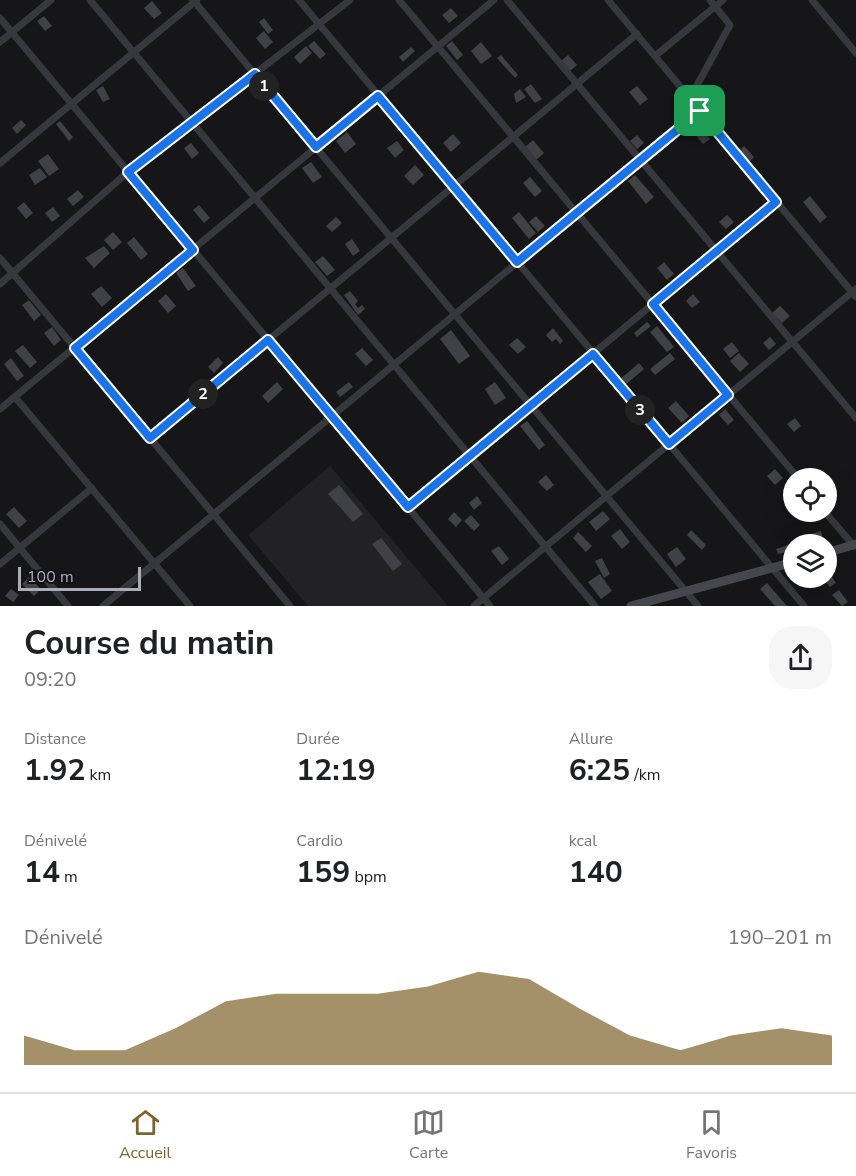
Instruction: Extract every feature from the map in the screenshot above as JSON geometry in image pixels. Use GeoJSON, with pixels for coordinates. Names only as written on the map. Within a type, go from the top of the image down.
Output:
{"type":"FeatureCollection","features":[{"type":"Feature","properties":{"kind":"street"},"geometry":{"type":"LineString","coordinates":[[0,42],[51,0]]}},
{"type":"Feature","properties":{"kind":"street"},"geometry":{"type":"LineString","coordinates":[[90,0],[595,606]]}},
{"type":"Feature","properties":{"kind":"street"},"geometry":{"type":"LineString","coordinates":[[299,0],[804,606]]}},
{"type":"Feature","properties":{"kind":"street"},"geometry":{"type":"LineString","coordinates":[[0,284],[128,172],[351,0]]}},
{"type":"Feature","properties":{"kind":"street"},"geometry":{"type":"LineString","coordinates":[[399,0],[790,468]]}},
{"type":"Feature","properties":{"kind":"street"},"geometry":{"type":"LineString","coordinates":[[0,410],[494,0]]}},
{"type":"Feature","properties":{"kind":"street"},"geometry":{"type":"LineString","coordinates":[[507,0],[856,418]]}},
{"type":"Feature","properties":{"kind":"street"},"geometry":{"type":"LineString","coordinates":[[474,606],[792,342],[855,293],[608,0]]}},
{"type":"Feature","properties":{"kind":"street"},"geometry":{"type":"LineString","coordinates":[[655,56],[712,3],[723,0]]}},
{"type":"Feature","properties":{"kind":"street"},"geometry":{"type":"LineString","coordinates":[[812,0],[856,53]]}},
{"type":"Feature","properties":{"kind":"street"},"geometry":{"type":"LineString","coordinates":[[0,163],[195,1],[698,606]]}},
{"type":"Feature","properties":{"kind":"street"},"geometry":{"type":"LineString","coordinates":[[690,98],[730,25],[712,3]]}},
{"type":"Feature","properties":{"kind":"street"},"geometry":{"type":"LineString","coordinates":[[0,18],[490,606]]}},
{"type":"Feature","properties":{"kind":"street"},"geometry":{"type":"LineString","coordinates":[[150,438],[637,34]]}},
{"type":"Feature","properties":{"kind":"street"},"geometry":{"type":"LineString","coordinates":[[103,606],[700,111]]}},
{"type":"Feature","properties":{"kind":"street"},"geometry":{"type":"LineString","coordinates":[[408,507],[776,202]]}},
{"type":"Feature","properties":{"kind":"street"},"geometry":{"type":"LineString","coordinates":[[0,258],[290,606]]}},
{"type":"Feature","properties":{"kind":"street"},"geometry":{"type":"LineString","coordinates":[[15,397],[190,606]]}},
{"type":"Feature","properties":{"kind":"street"},"geometry":{"type":"LineString","coordinates":[[0,564],[92,488]]}},
{"type":"Feature","properties":{"kind":"street"},"geometry":{"type":"LineString","coordinates":[[834,522],[855,546],[837,550]]}},
{"type":"Feature","properties":{"kind":"street"},"geometry":{"type":"LineString","coordinates":[[0,524],[68,606]]}},
{"type":"Feature","properties":{"kind":"street"},"geometry":{"type":"LineString","coordinates":[[631,606],[783,565]]}},
{"type":"Feature","properties":{"kind":"shaded area"},"geometry":{"type":"Polygon","coordinates":[[[330,466],[448,606],[308,606],[248,535],[330,466]]]}},
{"type":"Feature","properties":{"kind":"building"},"geometry":{"type":"Polygon","coordinates":[[[152,1],[162,13],[154,19],[144,8],[152,1]]]}},
{"type":"Feature","properties":{"kind":"building"},"geometry":{"type":"Polygon","coordinates":[[[451,8],[458,16],[449,23],[442,15],[451,8]]]}},
{"type":"Feature","properties":{"kind":"building"},"geometry":{"type":"Polygon","coordinates":[[[44,16],[52,26],[45,31],[37,21],[44,16]]]}},
{"type":"Feature","properties":{"kind":"building"},"geometry":{"type":"Polygon","coordinates":[[[264,18],[273,30],[268,34],[259,22],[264,18]]]}},
{"type":"Feature","properties":{"kind":"building"},"geometry":{"type":"Polygon","coordinates":[[[264,31],[273,42],[265,49],[256,38],[264,31]]]}},
{"type":"Feature","properties":{"kind":"building"},"geometry":{"type":"Polygon","coordinates":[[[314,41],[326,54],[320,59],[308,46],[314,41]]]}},
{"type":"Feature","properties":{"kind":"building"},"geometry":{"type":"Polygon","coordinates":[[[452,41],[463,55],[457,60],[446,46],[452,41]]]}},
{"type":"Feature","properties":{"kind":"building"},"geometry":{"type":"Polygon","coordinates":[[[481,42],[492,56],[481,64],[471,51],[481,42]]]}},
{"type":"Feature","properties":{"kind":"building"},"geometry":{"type":"Polygon","coordinates":[[[306,46],[312,53],[300,64],[294,57],[306,46]]]}},
{"type":"Feature","properties":{"kind":"building"},"geometry":{"type":"Polygon","coordinates":[[[411,47],[415,51],[403,62],[399,57],[411,47]]]}},
{"type":"Feature","properties":{"kind":"building"},"geometry":{"type":"Polygon","coordinates":[[[501,55],[518,75],[515,78],[497,58],[501,55]]]}},
{"type":"Feature","properties":{"kind":"building"},"geometry":{"type":"Polygon","coordinates":[[[568,55],[577,65],[570,71],[561,61],[568,55]]]}},
{"type":"Feature","properties":{"kind":"building"},"geometry":{"type":"Polygon","coordinates":[[[531,84],[542,99],[535,103],[524,89],[531,84]]]}},
{"type":"Feature","properties":{"kind":"building"},"geometry":{"type":"Polygon","coordinates":[[[103,86],[110,99],[103,102],[96,90],[103,86]]]}},
{"type":"Feature","properties":{"kind":"building"},"geometry":{"type":"Polygon","coordinates":[[[637,86],[648,99],[640,105],[629,92],[637,86]]]}},
{"type":"Feature","properties":{"kind":"building"},"geometry":{"type":"Polygon","coordinates":[[[520,89],[526,97],[516,103],[514,94],[520,89]]]}},
{"type":"Feature","properties":{"kind":"building"},"geometry":{"type":"Polygon","coordinates":[[[21,120],[26,125],[17,134],[12,128],[21,120]]]}},
{"type":"Feature","properties":{"kind":"building"},"geometry":{"type":"Polygon","coordinates":[[[60,121],[73,137],[69,141],[56,124],[60,121]]]}},
{"type":"Feature","properties":{"kind":"building"},"geometry":{"type":"Polygon","coordinates":[[[701,129],[710,139],[703,144],[695,134],[701,129]]]}},
{"type":"Feature","properties":{"kind":"building"},"geometry":{"type":"Polygon","coordinates":[[[347,132],[356,144],[345,153],[336,141],[347,132]]]}},
{"type":"Feature","properties":{"kind":"building"},"geometry":{"type":"Polygon","coordinates":[[[453,134],[461,143],[451,152],[443,143],[453,134]]]}},
{"type":"Feature","properties":{"kind":"building"},"geometry":{"type":"Polygon","coordinates":[[[637,135],[644,143],[637,149],[630,141],[637,135]]]}},
{"type":"Feature","properties":{"kind":"building"},"geometry":{"type":"Polygon","coordinates":[[[533,140],[544,153],[536,160],[525,147],[533,140]]]}},
{"type":"Feature","properties":{"kind":"building"},"geometry":{"type":"Polygon","coordinates":[[[397,141],[404,150],[395,158],[387,148],[397,141]]]}},
{"type":"Feature","properties":{"kind":"building"},"geometry":{"type":"Polygon","coordinates":[[[191,143],[199,153],[192,159],[184,148],[191,143]]]}},
{"type":"Feature","properties":{"kind":"building"},"geometry":{"type":"Polygon","coordinates":[[[744,146],[754,157],[749,162],[739,151],[744,146]]]}},
{"type":"Feature","properties":{"kind":"building"},"geometry":{"type":"Polygon","coordinates":[[[48,154],[59,169],[49,176],[38,161],[48,154]]]}},
{"type":"Feature","properties":{"kind":"building"},"geometry":{"type":"Polygon","coordinates":[[[311,162],[322,177],[313,183],[302,168],[311,162]]]}},
{"type":"Feature","properties":{"kind":"building"},"geometry":{"type":"Polygon","coordinates":[[[415,165],[424,175],[413,185],[404,176],[415,165]]]}},
{"type":"Feature","properties":{"kind":"building"},"geometry":{"type":"Polygon","coordinates":[[[40,168],[47,177],[35,185],[29,175],[40,168]]]}},
{"type":"Feature","properties":{"kind":"building"},"geometry":{"type":"Polygon","coordinates":[[[635,175],[654,197],[646,204],[628,181],[635,175]]]}},
{"type":"Feature","properties":{"kind":"building"},"geometry":{"type":"Polygon","coordinates":[[[530,177],[542,191],[535,197],[523,183],[530,177]]]}},
{"type":"Feature","properties":{"kind":"building"},"geometry":{"type":"Polygon","coordinates":[[[78,190],[84,197],[73,206],[67,199],[78,190]]]}},
{"type":"Feature","properties":{"kind":"building"},"geometry":{"type":"Polygon","coordinates":[[[810,196],[827,217],[820,223],[803,202],[810,196]]]}},
{"type":"Feature","properties":{"kind":"building"},"geometry":{"type":"Polygon","coordinates":[[[24,202],[33,213],[26,219],[17,208],[24,202]]]}},
{"type":"Feature","properties":{"kind":"building"},"geometry":{"type":"Polygon","coordinates":[[[199,205],[210,218],[204,223],[193,210],[199,205]]]}},
{"type":"Feature","properties":{"kind":"building"},"geometry":{"type":"Polygon","coordinates":[[[53,207],[60,216],[52,222],[45,213],[53,207]]]}},
{"type":"Feature","properties":{"kind":"building"},"geometry":{"type":"Polygon","coordinates":[[[519,212],[536,233],[529,239],[512,218],[519,212]]]}},
{"type":"Feature","properties":{"kind":"building"},"geometry":{"type":"Polygon","coordinates":[[[727,215],[734,222],[726,229],[719,222],[727,215]]]}},
{"type":"Feature","properties":{"kind":"building"},"geometry":{"type":"Polygon","coordinates":[[[536,216],[545,226],[538,232],[529,222],[536,216]]]}},
{"type":"Feature","properties":{"kind":"building"},"geometry":{"type":"Polygon","coordinates":[[[336,217],[342,223],[332,232],[326,226],[336,217]]]}},
{"type":"Feature","properties":{"kind":"building"},"geometry":{"type":"Polygon","coordinates":[[[113,232],[122,242],[113,250],[104,240],[113,232]]]}},
{"type":"Feature","properties":{"kind":"building"},"geometry":{"type":"Polygon","coordinates":[[[134,237],[148,254],[141,260],[127,243],[134,237]]]}},
{"type":"Feature","properties":{"kind":"building"},"geometry":{"type":"Polygon","coordinates":[[[352,239],[360,251],[353,256],[345,244],[352,239]]]}},
{"type":"Feature","properties":{"kind":"building"},"geometry":{"type":"Polygon","coordinates":[[[104,246],[110,253],[94,268],[85,258],[104,246]]]}},
{"type":"Feature","properties":{"kind":"building"},"geometry":{"type":"Polygon","coordinates":[[[323,256],[335,270],[327,276],[315,262],[323,256]]]}},
{"type":"Feature","properties":{"kind":"building"},"geometry":{"type":"Polygon","coordinates":[[[664,262],[674,274],[667,280],[657,268],[664,262]]]}},
{"type":"Feature","properties":{"kind":"building"},"geometry":{"type":"Polygon","coordinates":[[[183,268],[196,286],[188,291],[176,273],[183,268]]]}},
{"type":"Feature","properties":{"kind":"building"},"geometry":{"type":"Polygon","coordinates":[[[101,286],[112,298],[102,307],[91,294],[101,286]]]}},
{"type":"Feature","properties":{"kind":"building"},"geometry":{"type":"Polygon","coordinates":[[[350,291],[358,301],[355,304],[358,308],[362,305],[365,309],[358,315],[344,295],[350,291]]]}},
{"type":"Feature","properties":{"kind":"building"},"geometry":{"type":"Polygon","coordinates":[[[166,294],[176,306],[168,313],[158,301],[166,294]]]}},
{"type":"Feature","properties":{"kind":"building"},"geometry":{"type":"Polygon","coordinates":[[[693,294],[700,302],[692,308],[686,301],[693,294]]]}},
{"type":"Feature","properties":{"kind":"building"},"geometry":{"type":"Polygon","coordinates":[[[29,300],[41,315],[34,321],[22,305],[29,300]]]}},
{"type":"Feature","properties":{"kind":"building"},"geometry":{"type":"Polygon","coordinates":[[[780,306],[790,316],[782,323],[772,313],[780,306]]]}},
{"type":"Feature","properties":{"kind":"building"},"geometry":{"type":"Polygon","coordinates":[[[647,322],[651,326],[637,337],[634,333],[647,322]]]}},
{"type":"Feature","properties":{"kind":"building"},"geometry":{"type":"Polygon","coordinates":[[[657,326],[674,347],[667,352],[650,332],[657,326]]]}},
{"type":"Feature","properties":{"kind":"building"},"geometry":{"type":"Polygon","coordinates":[[[52,327],[61,340],[54,346],[44,333],[52,327]]]}},
{"type":"Feature","properties":{"kind":"building"},"geometry":{"type":"Polygon","coordinates":[[[553,328],[563,341],[560,344],[556,339],[552,342],[546,335],[553,328]]]}},
{"type":"Feature","properties":{"kind":"building"},"geometry":{"type":"Polygon","coordinates":[[[451,330],[470,356],[459,364],[440,339],[451,330]]]}},
{"type":"Feature","properties":{"kind":"building"},"geometry":{"type":"Polygon","coordinates":[[[770,337],[776,344],[769,350],[763,343],[770,337]]]}},
{"type":"Feature","properties":{"kind":"building"},"geometry":{"type":"Polygon","coordinates":[[[517,338],[526,347],[518,354],[509,345],[517,338]]]}},
{"type":"Feature","properties":{"kind":"building"},"geometry":{"type":"Polygon","coordinates":[[[732,342],[739,351],[730,358],[723,349],[732,342]]]}},
{"type":"Feature","properties":{"kind":"building"},"geometry":{"type":"Polygon","coordinates":[[[23,345],[37,362],[30,368],[15,351],[23,345]]]}},
{"type":"Feature","properties":{"kind":"building"},"geometry":{"type":"Polygon","coordinates":[[[362,348],[373,360],[366,366],[355,354],[362,348]]]}},
{"type":"Feature","properties":{"kind":"building"},"geometry":{"type":"Polygon","coordinates":[[[670,353],[675,359],[655,375],[650,369],[670,353]]]}},
{"type":"Feature","properties":{"kind":"building"},"geometry":{"type":"Polygon","coordinates":[[[739,353],[749,364],[740,372],[730,361],[739,353]]]}},
{"type":"Feature","properties":{"kind":"building"},"geometry":{"type":"Polygon","coordinates":[[[218,357],[223,363],[214,373],[208,367],[218,357]]]}},
{"type":"Feature","properties":{"kind":"building"},"geometry":{"type":"Polygon","coordinates":[[[11,358],[24,376],[17,381],[4,364],[11,358]]]}},
{"type":"Feature","properties":{"kind":"building"},"geometry":{"type":"Polygon","coordinates":[[[639,363],[644,369],[624,386],[619,380],[639,363]]]}},
{"type":"Feature","properties":{"kind":"building"},"geometry":{"type":"Polygon","coordinates":[[[277,382],[283,389],[268,403],[262,396],[277,382]]]}},
{"type":"Feature","properties":{"kind":"building"},"geometry":{"type":"Polygon","coordinates":[[[349,382],[353,387],[340,397],[336,392],[349,382]]]}},
{"type":"Feature","properties":{"kind":"building"},"geometry":{"type":"Polygon","coordinates":[[[495,382],[506,398],[495,405],[485,389],[495,382]]]}},
{"type":"Feature","properties":{"kind":"building"},"geometry":{"type":"Polygon","coordinates":[[[676,401],[689,416],[682,423],[668,408],[676,401]]]}},
{"type":"Feature","properties":{"kind":"building"},"geometry":{"type":"Polygon","coordinates":[[[725,409],[734,420],[728,425],[719,415],[725,409]]]}},
{"type":"Feature","properties":{"kind":"building"},"geometry":{"type":"Polygon","coordinates":[[[795,418],[801,426],[794,432],[787,424],[795,418]]]}},
{"type":"Feature","properties":{"kind":"building"},"geometry":{"type":"Polygon","coordinates":[[[527,421],[545,445],[539,450],[520,426],[527,421]]]}},
{"type":"Feature","properties":{"kind":"building"},"geometry":{"type":"Polygon","coordinates":[[[775,469],[783,478],[775,485],[767,476],[775,469]]]}},
{"type":"Feature","properties":{"kind":"building"},"geometry":{"type":"Polygon","coordinates":[[[546,475],[554,485],[547,491],[538,482],[546,475]]]}},
{"type":"Feature","properties":{"kind":"building"},"geometry":{"type":"Polygon","coordinates":[[[339,485],[363,514],[353,522],[328,494],[339,485]]]}},
{"type":"Feature","properties":{"kind":"building"},"geometry":{"type":"Polygon","coordinates":[[[477,496],[482,503],[474,510],[469,503],[477,496]]]}},
{"type":"Feature","properties":{"kind":"building"},"geometry":{"type":"Polygon","coordinates":[[[14,507],[27,521],[19,528],[6,514],[14,507]]]}},
{"type":"Feature","properties":{"kind":"building"},"geometry":{"type":"Polygon","coordinates":[[[603,511],[610,519],[596,531],[589,522],[603,511]]]}},
{"type":"Feature","properties":{"kind":"building"},"geometry":{"type":"Polygon","coordinates":[[[454,512],[462,520],[456,527],[448,519],[454,512]]]}},
{"type":"Feature","properties":{"kind":"building"},"geometry":{"type":"Polygon","coordinates":[[[471,515],[480,525],[474,531],[464,521],[471,515]]]}},
{"type":"Feature","properties":{"kind":"building"},"geometry":{"type":"Polygon","coordinates":[[[620,529],[630,542],[622,549],[611,536],[620,529]]]}},
{"type":"Feature","properties":{"kind":"building"},"geometry":{"type":"Polygon","coordinates":[[[691,530],[706,545],[702,550],[687,535],[691,530]]]}},
{"type":"Feature","properties":{"kind":"building"},"geometry":{"type":"Polygon","coordinates":[[[578,532],[592,546],[586,552],[573,538],[578,532]]]}},
{"type":"Feature","properties":{"kind":"building"},"geometry":{"type":"Polygon","coordinates":[[[381,538],[402,564],[393,571],[372,544],[381,538]]]}},
{"type":"Feature","properties":{"kind":"building"},"geometry":{"type":"Polygon","coordinates":[[[499,546],[509,559],[502,565],[491,551],[499,546]]]}},
{"type":"Feature","properties":{"kind":"building"},"geometry":{"type":"Polygon","coordinates":[[[677,547],[686,559],[676,567],[667,554],[677,547]]]}},
{"type":"Feature","properties":{"kind":"building"},"geometry":{"type":"Polygon","coordinates":[[[783,547],[783,553],[778,554],[776,549],[783,547]]]}},
{"type":"Feature","properties":{"kind":"building"},"geometry":{"type":"Polygon","coordinates":[[[602,558],[610,574],[604,578],[595,561],[602,558]]]}},
{"type":"Feature","properties":{"kind":"building"},"geometry":{"type":"Polygon","coordinates":[[[600,574],[612,591],[601,599],[588,582],[600,574]]]}},
{"type":"Feature","properties":{"kind":"building"},"geometry":{"type":"Polygon","coordinates":[[[29,577],[41,589],[34,596],[22,584],[29,577]]]}},
{"type":"Feature","properties":{"kind":"building"},"geometry":{"type":"Polygon","coordinates":[[[767,583],[787,606],[775,606],[760,589],[767,583]]]}},
{"type":"Feature","properties":{"kind":"building"},"geometry":{"type":"Polygon","coordinates":[[[11,589],[19,595],[13,602],[5,596],[11,589]]]}},
{"type":"Feature","properties":{"kind":"building"},"geometry":{"type":"Polygon","coordinates":[[[839,590],[848,602],[842,606],[832,595],[839,590]]]}},
{"type":"Feature","properties":{"kind":"route"},"geometry":{"type":"LineString","coordinates":[[255,74],[316,147],[378,96],[517,262],[700,111],[776,202],[653,304],[728,395],[669,444],[593,354],[408,507],[268,340],[150,438],[75,348],[193,250],[128,172],[255,74]]}}]}
